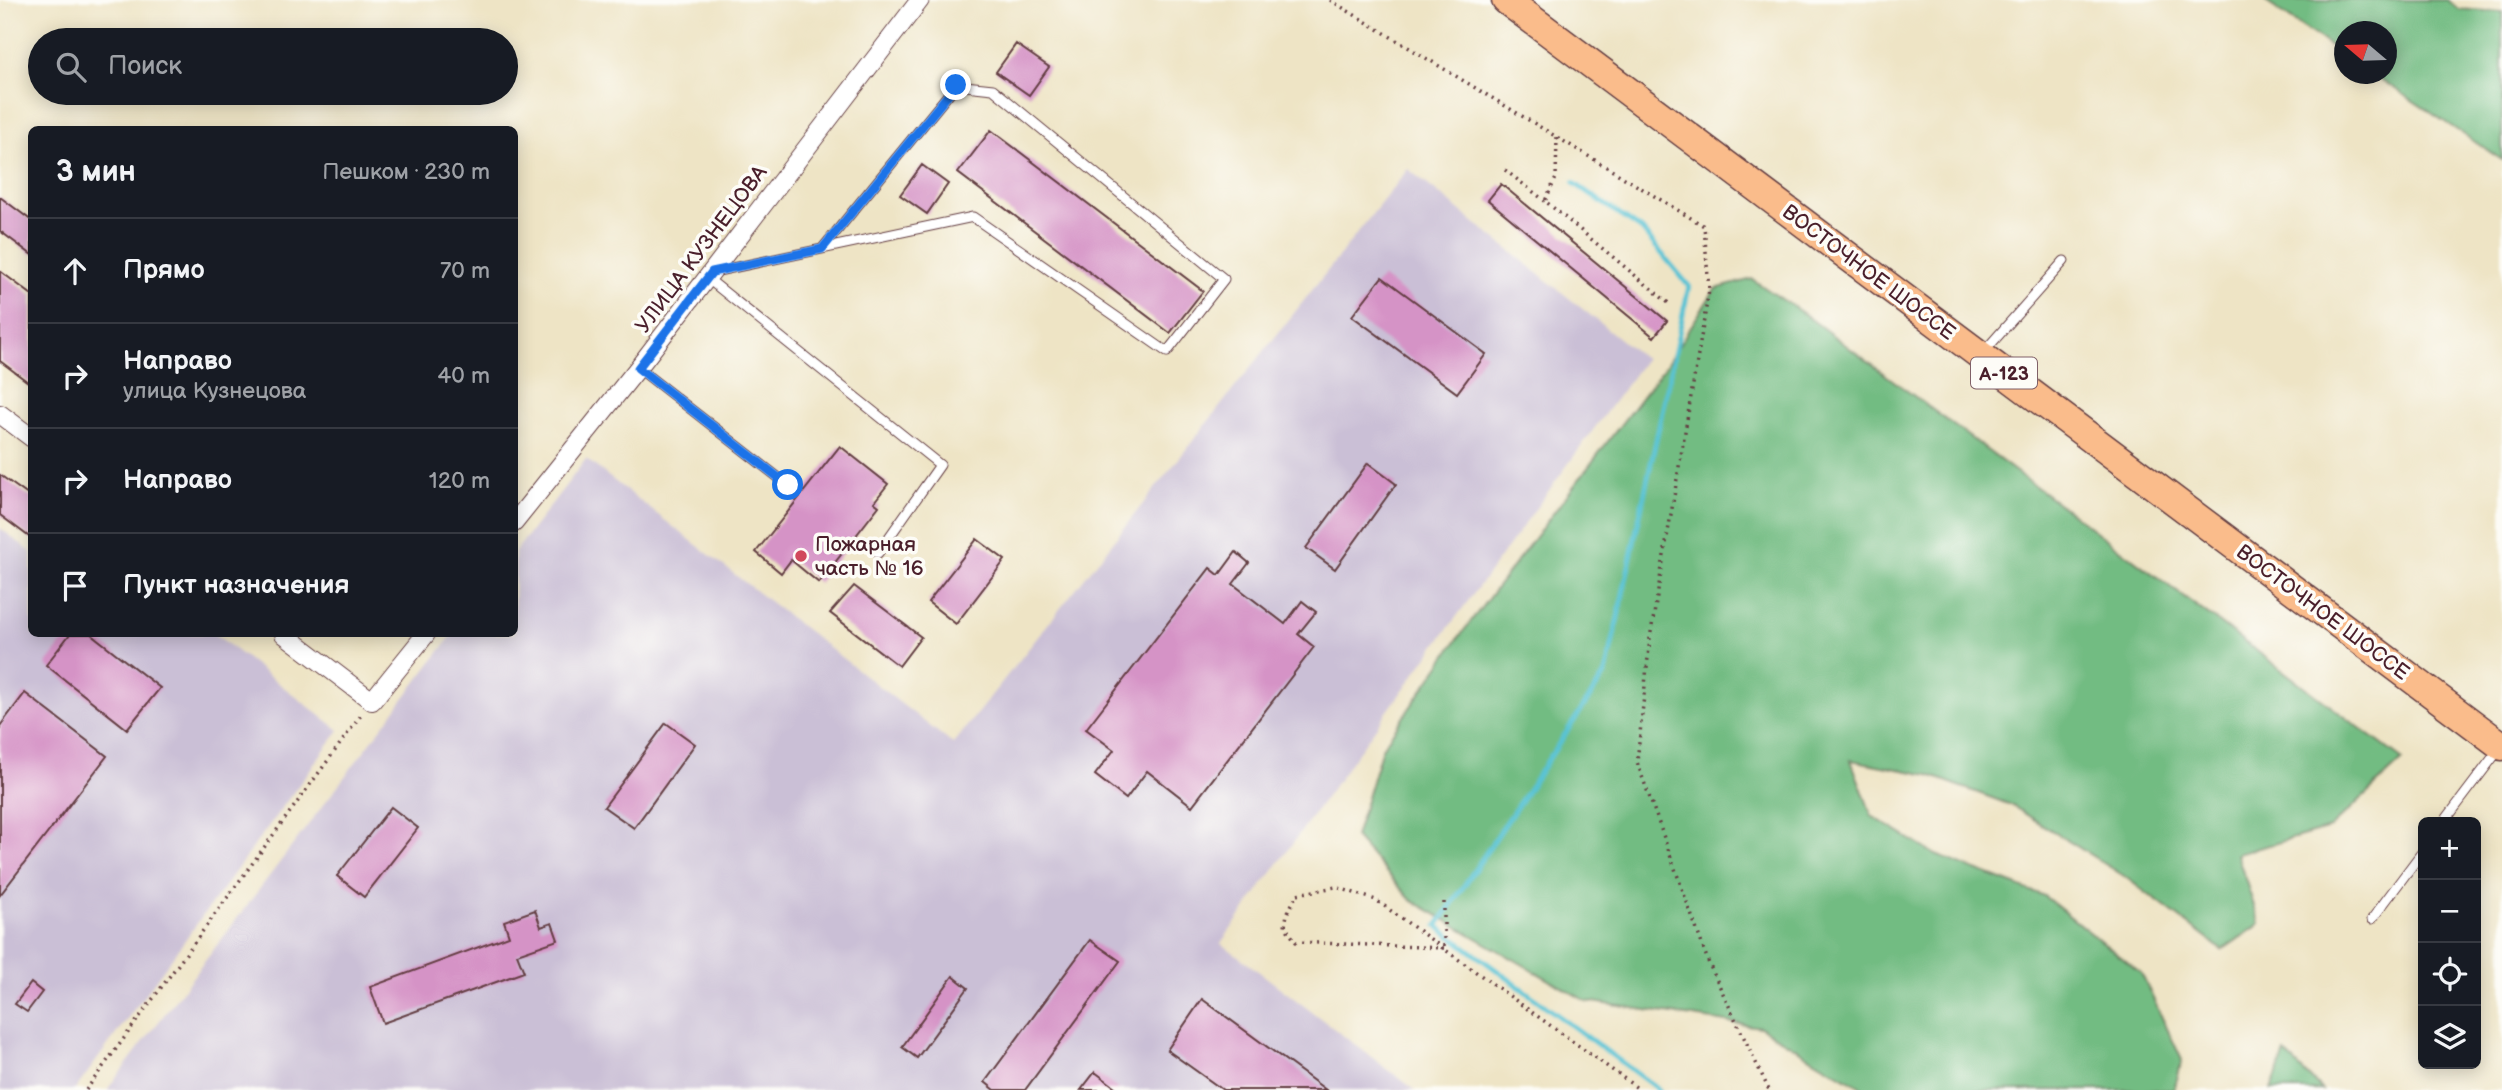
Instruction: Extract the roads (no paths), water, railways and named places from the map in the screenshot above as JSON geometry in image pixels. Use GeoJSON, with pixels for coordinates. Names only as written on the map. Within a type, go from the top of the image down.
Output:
{"type":"FeatureCollection","features":[{"type":"Feature","properties":{"kind":"main road","name":"ВОСТОЧНОЕ ШОССЕ"},"geometry":{"type":"LineString","coordinates":[[1506,0],[2502,745]]}},
{"type":"Feature","properties":{"kind":"street","name":"УЛИЦА КУЗНЕЦОВА"},"geometry":{"type":"LineString","coordinates":[[518,518],[638,368],[920,0]]}},
{"type":"Feature","properties":{"kind":"street"},"geometry":{"type":"LineString","coordinates":[[0,414],[28,436]]}},
{"type":"Feature","properties":{"kind":"street"},"geometry":{"type":"LineString","coordinates":[[288,637],[372,701],[424,637]]}},
{"type":"Feature","properties":{"kind":"lane"},"geometry":{"type":"LineString","coordinates":[[709,275],[973,217],[1167,352],[1224,279],[993,89],[956,85],[822,249]]}},
{"type":"Feature","properties":{"kind":"lane"},"geometry":{"type":"LineString","coordinates":[[1981,355],[2064,261]]}},
{"type":"Feature","properties":{"kind":"lane"},"geometry":{"type":"LineString","coordinates":[[709,275],[940,465],[878,553]]}},
{"type":"Feature","properties":{"kind":"lane"},"geometry":{"type":"LineString","coordinates":[[638,368],[788,485]]}},
{"type":"Feature","properties":{"kind":"lane"},"geometry":{"type":"LineString","coordinates":[[2448,817],[2502,745]]}},
{"type":"Feature","properties":{"kind":"lane"},"geometry":{"type":"LineString","coordinates":[[2372,919],[2418,857]]}},
{"type":"Feature","properties":{"kind":"waterway"},"geometry":{"type":"LineString","coordinates":[[1574,183],[1642,230],[1689,286],[1606,673],[1437,926],[1659,1090]]}},
{"type":"Feature","properties":{"kind":"place","name":"Пожарная часть № 16"},"geometry":{"type":"Point","coordinates":[801,556]}}]}
